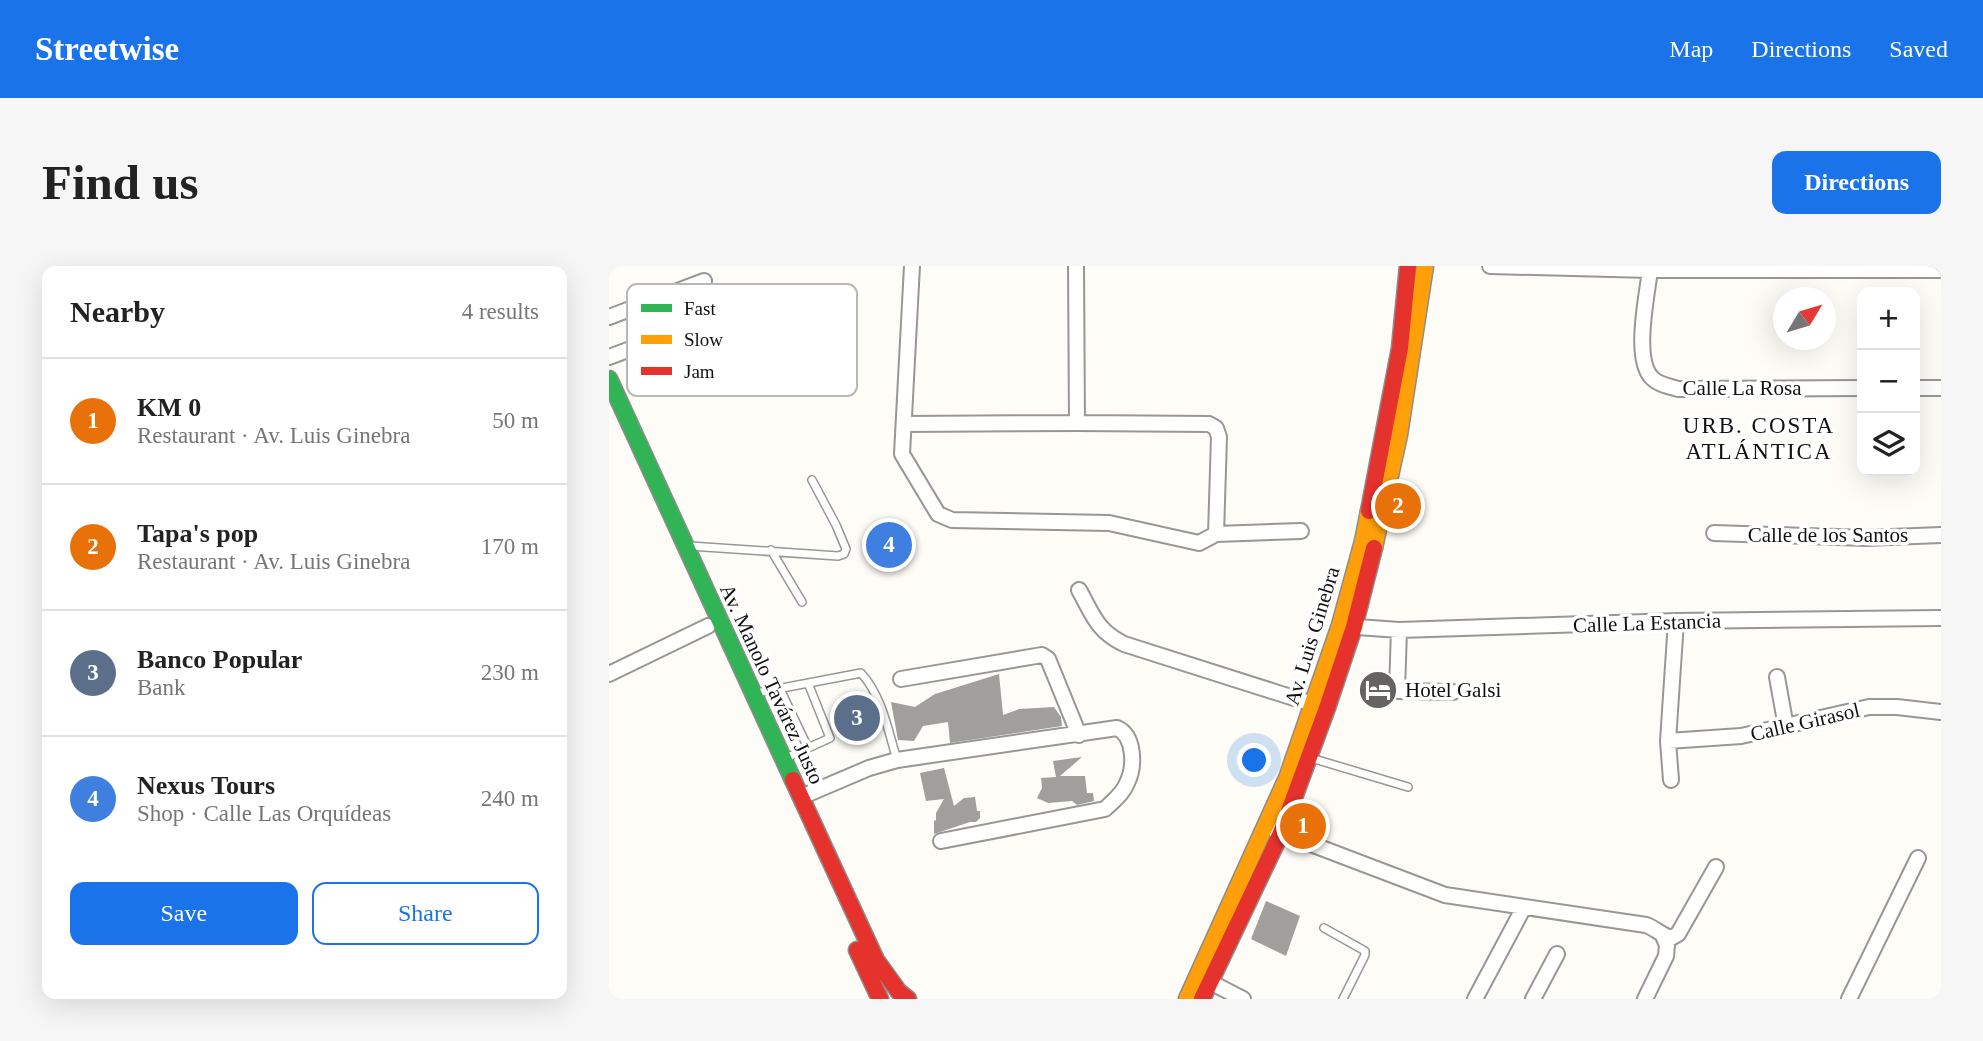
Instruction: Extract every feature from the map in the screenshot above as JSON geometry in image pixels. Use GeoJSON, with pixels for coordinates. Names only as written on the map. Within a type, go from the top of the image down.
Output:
{"type":"FeatureCollection","features":[{"type":"Feature","properties":{"kind":"street"},"geometry":{"type":"LineString","coordinates":[[912,266],[902,454],[938,514],[952,520],[1109,523],[1199,543],[1216,534],[1301,531]]}},
{"type":"Feature","properties":{"kind":"street"},"geometry":{"type":"LineString","coordinates":[[1076,266],[1077,423]]}},
{"type":"Feature","properties":{"kind":"street","name":"Av. Luis Ginebra"},"geometry":{"type":"LineString","coordinates":[[1347,626],[1400,348],[1408,266]]}},
{"type":"Feature","properties":{"kind":"street","name":"Av. Luis Ginebra"},"geometry":{"type":"LineString","coordinates":[[1202,999],[1274,829],[1287,778],[1320,706],[1381,519],[1399,435],[1425,266]]}},
{"type":"Feature","properties":{"kind":"street"},"geometry":{"type":"LineString","coordinates":[[1490,266],[1650,270],[1941,270]]}},
{"type":"Feature","properties":{"kind":"street","name":"Calle La Rosa"},"geometry":{"type":"LineString","coordinates":[[1650,270],[1641,349],[1643,363],[1651,377],[1661,384],[1678,389],[1857,388]]}},
{"type":"Feature","properties":{"kind":"street"},"geometry":{"type":"LineString","coordinates":[[696,284],[704,281]]}},
{"type":"Feature","properties":{"kind":"street"},"geometry":{"type":"LineString","coordinates":[[609,317],[627,310]]}},
{"type":"Feature","properties":{"kind":"street"},"geometry":{"type":"LineString","coordinates":[[609,358],[627,351]]}},
{"type":"Feature","properties":{"kind":"street","name":"Av. Manolo Tavárez Justo"},"geometry":{"type":"LineString","coordinates":[[610,385],[876,960],[899,992],[908,999]]}},
{"type":"Feature","properties":{"kind":"street"},"geometry":{"type":"LineString","coordinates":[[1920,388],[1941,388]]}},
{"type":"Feature","properties":{"kind":"street","name":"Av. Manolo Tavárez Justo"},"geometry":{"type":"LineString","coordinates":[[609,411],[880,999]]}},
{"type":"Feature","properties":{"kind":"street"},"geometry":{"type":"LineString","coordinates":[[904,424],[1209,424],[1216,428],[1219,437],[1216,534]]}},
{"type":"Feature","properties":{"kind":"street","name":"Calle de los Santos"},"geometry":{"type":"LineString","coordinates":[[1714,534],[1866,538],[1941,535]]}},
{"type":"Feature","properties":{"kind":"street"},"geometry":{"type":"LineString","coordinates":[[1079,590],[1100,627],[1110,637],[1124,644],[1320,706]]}},
{"type":"Feature","properties":{"kind":"street","name":"Calle La Estancia"},"geometry":{"type":"LineString","coordinates":[[1347,626],[1399,630],[1676,621],[1941,618]]}},
{"type":"Feature","properties":{"kind":"street"},"geometry":{"type":"LineString","coordinates":[[1671,780],[1668,741],[1676,621]]}},
{"type":"Feature","properties":{"kind":"street"},"geometry":{"type":"LineString","coordinates":[[609,674],[708,626]]}},
{"type":"Feature","properties":{"kind":"street"},"geometry":{"type":"LineString","coordinates":[[1399,630],[1397,690],[1453,692]]}},
{"type":"Feature","properties":{"kind":"street"},"geometry":{"type":"LineString","coordinates":[[901,679],[1042,655],[1048,659],[1079,735]]}},
{"type":"Feature","properties":{"kind":"street"},"geometry":{"type":"LineString","coordinates":[[1777,677],[1786,727]]}},
{"type":"Feature","properties":{"kind":"street","name":"Av. Luis Ginebra"},"geometry":{"type":"LineString","coordinates":[[1187,999],[1309,757],[1320,706]]}},
{"type":"Feature","properties":{"kind":"street","name":"Calle Girasol"},"geometry":{"type":"LineString","coordinates":[[1668,741],[1741,736],[1869,707],[1941,712]]}},
{"type":"Feature","properties":{"kind":"street"},"geometry":{"type":"LineString","coordinates":[[801,797],[869,768],[897,760],[1117,728],[1127,735],[1131,742],[1131,772],[1127,783],[1105,809],[941,841]]}},
{"type":"Feature","properties":{"kind":"street"},"geometry":{"type":"LineString","coordinates":[[1274,829],[1445,895],[1646,925],[1656,929],[1667,945],[1666,956],[1645,999]]}},
{"type":"Feature","properties":{"kind":"street"},"geometry":{"type":"LineString","coordinates":[[1849,999],[1918,858]]}},
{"type":"Feature","properties":{"kind":"street"},"geometry":{"type":"LineString","coordinates":[[1663,936],[1671,938],[1678,934],[1716,867]]}},
{"type":"Feature","properties":{"kind":"street"},"geometry":{"type":"LineString","coordinates":[[1475,999],[1524,907]]}},
{"type":"Feature","properties":{"kind":"street"},"geometry":{"type":"LineString","coordinates":[[1534,999],[1557,954]]}},
{"type":"Feature","properties":{"kind":"street"},"geometry":{"type":"LineString","coordinates":[[1210,982],[1243,999]]}},
{"type":"Feature","properties":{"kind":"lane"},"geometry":{"type":"LineString","coordinates":[[685,545],[838,556],[843,554],[846,549],[836,525],[812,480]]}},
{"type":"Feature","properties":{"kind":"lane"},"geometry":{"type":"LineString","coordinates":[[771,550],[801,602]]}},
{"type":"Feature","properties":{"kind":"lane"},"geometry":{"type":"LineString","coordinates":[[754,694],[861,673],[876,695],[897,760]]}},
{"type":"Feature","properties":{"kind":"lane"},"geometry":{"type":"LineString","coordinates":[[784,759],[830,738],[808,683]]}},
{"type":"Feature","properties":{"kind":"lane"},"geometry":{"type":"LineString","coordinates":[[780,688],[808,748]]}},
{"type":"Feature","properties":{"kind":"lane"},"geometry":{"type":"LineString","coordinates":[[1309,757],[1408,787]]}},
{"type":"Feature","properties":{"kind":"lane"},"geometry":{"type":"LineString","coordinates":[[1325,928],[1365,951],[1343,999]]}},
{"type":"Feature","properties":{"kind":"building"},"geometry":{"type":"Polygon","coordinates":[[[999,674],[1003,715],[1019,709],[1054,707],[1061,717],[1062,726],[950,743],[948,722],[923,726],[914,741],[898,740],[891,702],[915,707],[935,694],[999,674]]]}},
{"type":"Feature","properties":{"kind":"building"},"geometry":{"type":"Polygon","coordinates":[[[866,694],[881,727],[849,743],[833,710],[866,694]]]}},
{"type":"Feature","properties":{"kind":"building"},"geometry":{"type":"Polygon","coordinates":[[[1082,757],[1060,776],[1085,776],[1087,793],[1093,793],[1094,801],[1077,805],[1072,801],[1048,803],[1037,798],[1042,788],[1041,778],[1056,777],[1053,761],[1082,757]]]}},
{"type":"Feature","properties":{"kind":"building"},"geometry":{"type":"Polygon","coordinates":[[[944,768],[954,806],[964,798],[975,797],[980,818],[976,822],[934,834],[936,813],[944,799],[926,801],[920,773],[944,768]]]}},
{"type":"Feature","properties":{"kind":"building"},"geometry":{"type":"Polygon","coordinates":[[[1266,901],[1300,916],[1286,956],[1251,939],[1266,901]]]}},
{"type":"Feature","properties":{"kind":"traffic: fast"},"geometry":{"type":"LineString","coordinates":[[609,379],[793,780]]}},
{"type":"Feature","properties":{"kind":"traffic: slow"},"geometry":{"type":"LineString","coordinates":[[1374,548],[1399,435],[1425,266]]}},
{"type":"Feature","properties":{"kind":"traffic: slow"},"geometry":{"type":"LineString","coordinates":[[1187,999],[1287,778],[1340,625],[1369,511]]}},
{"type":"Feature","properties":{"kind":"traffic: jam"},"geometry":{"type":"LineString","coordinates":[[1369,511],[1400,348],[1408,266]]}},
{"type":"Feature","properties":{"kind":"traffic: jam"},"geometry":{"type":"LineString","coordinates":[[1202,999],[1281,833],[1354,627],[1374,548]]}},
{"type":"Feature","properties":{"kind":"traffic: jam"},"geometry":{"type":"LineString","coordinates":[[793,780],[876,960],[899,992],[908,999]]}},
{"type":"Feature","properties":{"kind":"traffic: jam"},"geometry":{"type":"LineString","coordinates":[[857,950],[880,999]]}},
{"type":"Feature","properties":{"kind":"place","name":"Tapa's pop"},"geometry":{"type":"Point","coordinates":[1398,506]}},
{"type":"Feature","properties":{"kind":"place","name":"Nexus Tours"},"geometry":{"type":"Point","coordinates":[889,545]}},
{"type":"Feature","properties":{"kind":"place","name":"Hotel Galsi"},"geometry":{"type":"Point","coordinates":[1378,690]}},
{"type":"Feature","properties":{"kind":"place","name":"Banco Popular"},"geometry":{"type":"Point","coordinates":[857,718]}},
{"type":"Feature","properties":{"kind":"place","name":"KM 0"},"geometry":{"type":"Point","coordinates":[1303,826]}},
{"type":"Feature","properties":{"kind":"district","name":"URB. COSTA ATLÁNTICA"},"geometry":{"type":"Point","coordinates":[1759,438]}}]}
